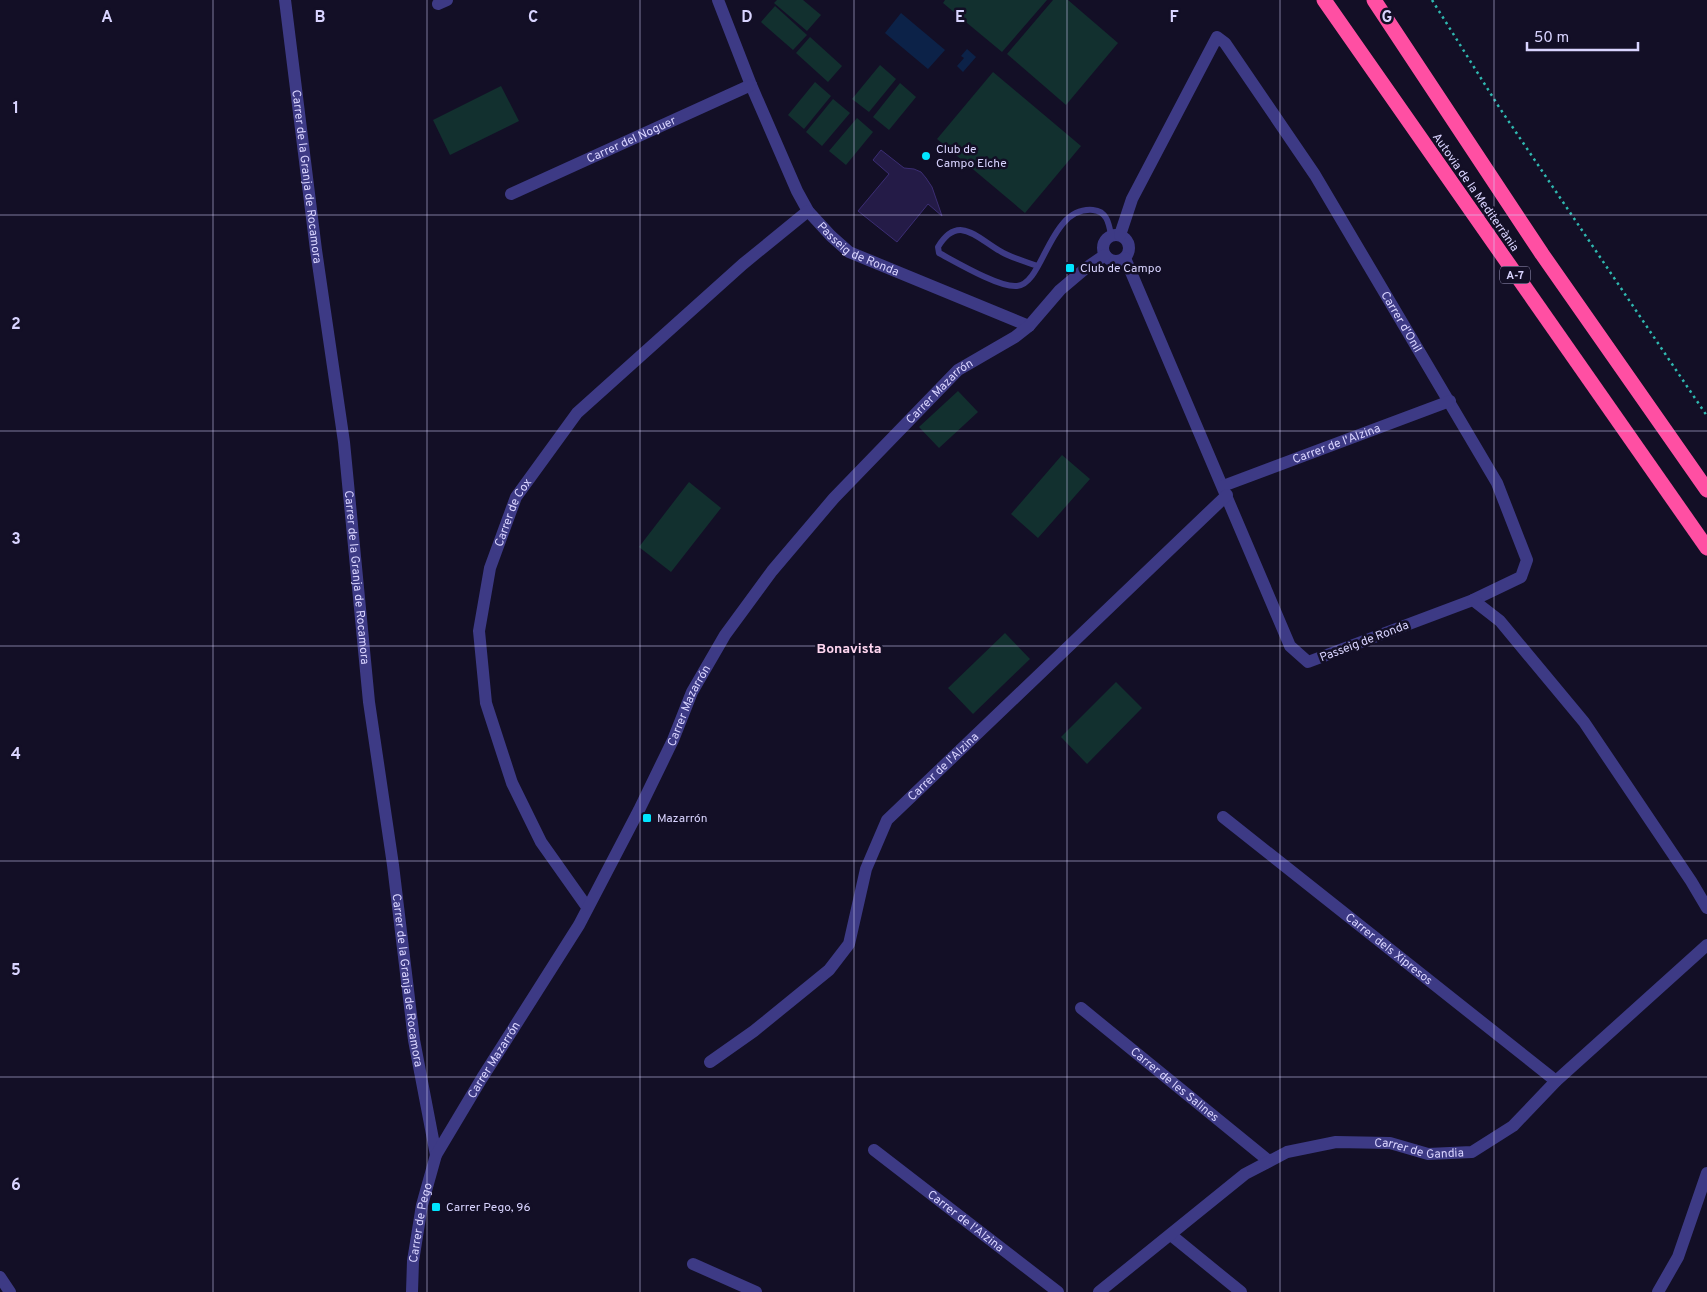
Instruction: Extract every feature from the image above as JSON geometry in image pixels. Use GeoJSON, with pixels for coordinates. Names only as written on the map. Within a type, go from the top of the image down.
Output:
{"type":"FeatureCollection","features":[{"type":"Feature","properties":{"kind":"highway","name":"Autovia de la Mediterrània"},"geometry":{"type":"LineString","coordinates":[[1324,0],[1707,548]]}},
{"type":"Feature","properties":{"kind":"highway","name":"Autovia de la Mediterrània"},"geometry":{"type":"LineString","coordinates":[[1374,0],[1542,254],[1707,490]]}},
{"type":"Feature","properties":{"kind":"street","name":"Carrer de la Granja de Rocamora"},"geometry":{"type":"LineString","coordinates":[[285,0],[302,147],[344,442],[369,702],[393,865],[414,1040],[436,1155]]}},
{"type":"Feature","properties":{"kind":"street","name":"Passeig de Ronda"},"geometry":{"type":"LineString","coordinates":[[718,0],[751,85],[797,190],[808,211],[831,236],[849,252],[1029,326]]}},
{"type":"Feature","properties":{"kind":"street","name":"Carrer d'Onil"},"geometry":{"type":"LineString","coordinates":[[1116,235],[1132,199],[1217,37],[1225,43],[1315,174],[1497,483],[1527,560],[1521,577],[1473,600]]}},
{"type":"Feature","properties":{"kind":"street","name":"Carrer del Noguer"},"geometry":{"type":"LineString","coordinates":[[511,194],[751,85]]}},
{"type":"Feature","properties":{"kind":"street","name":"Carrer de Cox"},"geometry":{"type":"LineString","coordinates":[[587,907],[541,842],[528,816],[512,783],[486,703],[479,631],[490,568],[516,497],[577,413],[742,264],[808,211]]}},
{"type":"Feature","properties":{"kind":"street"},"geometry":{"type":"LineString","coordinates":[[1116,235],[1124,237],[1130,250],[1121,261],[1112,261],[1104,255],[1103,250],[1104,241],[1116,235]]}},
{"type":"Feature","properties":{"kind":"street"},"geometry":{"type":"LineString","coordinates":[[1029,326],[1060,290],[1104,255]]}},
{"type":"Feature","properties":{"kind":"street","name":"Passeig de Ronda"},"geometry":{"type":"LineString","coordinates":[[1125,258],[1290,646],[1308,662],[1473,600]]}},
{"type":"Feature","properties":{"kind":"street","name":"Carrer Mazarrón"},"geometry":{"type":"LineString","coordinates":[[436,1155],[578,925],[639,810],[673,740],[692,692],[725,635],[772,571],[834,498],[958,370],[1029,326]]}},
{"type":"Feature","properties":{"kind":"street","name":"Carrer de l'Alzina"},"geometry":{"type":"LineString","coordinates":[[710,1062],[754,1031],[829,970],[849,944],[866,869],[887,820],[1225,491],[1450,401]]}},
{"type":"Feature","properties":{"kind":"street"},"geometry":{"type":"LineString","coordinates":[[1473,600],[1500,621],[1584,722],[1691,881],[1707,908]]}},
{"type":"Feature","properties":{"kind":"street","name":"Carrer dels Xipresos"},"geometry":{"type":"LineString","coordinates":[[1223,817],[1556,1082]]}},
{"type":"Feature","properties":{"kind":"street","name":"Carrer de Gandia"},"geometry":{"type":"LineString","coordinates":[[1099,1292],[1245,1174],[1287,1152],[1336,1142],[1390,1143],[1428,1154],[1472,1152],[1513,1126],[1556,1082],[1707,944]]}},
{"type":"Feature","properties":{"kind":"street","name":"Carrer de les Salines"},"geometry":{"type":"LineString","coordinates":[[1081,1008],[1269,1161]]}},
{"type":"Feature","properties":{"kind":"street","name":"Carrer de l'Alzina"},"geometry":{"type":"LineString","coordinates":[[874,1150],[1058,1292]]}},
{"type":"Feature","properties":{"kind":"street","name":"Carrer de Pego"},"geometry":{"type":"LineString","coordinates":[[412,1292],[413,1261],[422,1205],[436,1155]]}},
{"type":"Feature","properties":{"kind":"street"},"geometry":{"type":"LineString","coordinates":[[1658,1292],[1678,1258],[1707,1173]]}},
{"type":"Feature","properties":{"kind":"street"},"geometry":{"type":"LineString","coordinates":[[1171,1235],[1241,1292]]}},
{"type":"Feature","properties":{"kind":"street"},"geometry":{"type":"LineString","coordinates":[[693,1264],[756,1292]]}},
{"type":"Feature","properties":{"kind":"street"},"geometry":{"type":"LineString","coordinates":[[0,1277],[10,1292]]}},
{"type":"Feature","properties":{"kind":"lane"},"geometry":{"type":"LineString","coordinates":[[1037,266],[1001,252],[975,234],[964,229],[954,231],[943,238],[938,248],[939,253],[1006,286],[1018,286],[1029,281],[1061,226],[1075,212],[1085,209],[1098,210],[1104,214],[1116,235]]}},
{"type":"Feature","properties":{"kind":"path"},"geometry":{"type":"LineString","coordinates":[[1432,0],[1499,107],[1707,416]]}},
{"type":"Feature","properties":{"kind":"green space"},"geometry":{"type":"Polygon","coordinates":[[[777,0],[803,0],[821,15],[807,31],[774,3],[777,0]]]}},
{"type":"Feature","properties":{"kind":"green space"},"geometry":{"type":"Polygon","coordinates":[[[945,0],[1047,0],[1002,52],[943,3],[945,0]]]}},
{"type":"Feature","properties":{"kind":"green space"},"geometry":{"type":"Polygon","coordinates":[[[1053,0],[1068,0],[1118,43],[1066,105],[1007,54],[1053,0]]]}},
{"type":"Feature","properties":{"kind":"green space"},"geometry":{"type":"Polygon","coordinates":[[[775,6],[807,35],[793,50],[761,22],[775,6]]]}},
{"type":"Feature","properties":{"kind":"green space"},"geometry":{"type":"Polygon","coordinates":[[[810,37],[842,66],[828,82],[796,53],[810,37]]]}},
{"type":"Feature","properties":{"kind":"green space"},"geometry":{"type":"Polygon","coordinates":[[[880,65],[896,79],[869,112],[852,99],[880,65]]]}},
{"type":"Feature","properties":{"kind":"green space"},"geometry":{"type":"Polygon","coordinates":[[[993,72],[1081,146],[1025,213],[937,139],[993,72]]]}},
{"type":"Feature","properties":{"kind":"green space"},"geometry":{"type":"Polygon","coordinates":[[[815,82],[831,96],[804,129],[788,115],[815,82]]]}},
{"type":"Feature","properties":{"kind":"green space"},"geometry":{"type":"Polygon","coordinates":[[[900,83],[916,97],[889,130],[873,117],[900,83]]]}},
{"type":"Feature","properties":{"kind":"green space"},"geometry":{"type":"Polygon","coordinates":[[[501,86],[519,121],[450,155],[433,120],[501,86]]]}},
{"type":"Feature","properties":{"kind":"green space"},"geometry":{"type":"Polygon","coordinates":[[[833,99],[850,113],[822,146],[806,132],[833,99]]]}},
{"type":"Feature","properties":{"kind":"green space"},"geometry":{"type":"Polygon","coordinates":[[[857,118],[873,132],[846,165],[829,151],[857,118]]]}},
{"type":"Feature","properties":{"kind":"green space"},"geometry":{"type":"Polygon","coordinates":[[[958,391],[978,412],[939,448],[919,427],[958,391]]]}},
{"type":"Feature","properties":{"kind":"green space"},"geometry":{"type":"Polygon","coordinates":[[[1062,455],[1090,479],[1038,538],[1011,514],[1062,455]]]}},
{"type":"Feature","properties":{"kind":"green space"},"geometry":{"type":"Polygon","coordinates":[[[689,482],[721,508],[671,572],[639,547],[689,482]]]}},
{"type":"Feature","properties":{"kind":"green space"},"geometry":{"type":"Polygon","coordinates":[[[1005,633],[1030,659],[973,714],[948,688],[1005,633]]]}},
{"type":"Feature","properties":{"kind":"green space"},"geometry":{"type":"Polygon","coordinates":[[[1116,682],[1142,708],[1087,764],[1061,737],[1116,682]]]}},
{"type":"Feature","properties":{"kind":"water"},"geometry":{"type":"Polygon","coordinates":[[[901,13],[945,50],[928,69],[885,33],[901,13]]]}},
{"type":"Feature","properties":{"kind":"water"},"geometry":{"type":"Polygon","coordinates":[[[967,49],[976,57],[963,72],[957,66],[964,58],[961,56],[967,49]]]}},
{"type":"Feature","properties":{"kind":"building"},"geometry":{"type":"Polygon","coordinates":[[[881,150],[904,168],[921,172],[932,187],[942,216],[928,204],[897,242],[858,211],[889,174],[873,160],[881,150]]]}},
{"type":"Feature","properties":{"kind":"place","name":"Club de Campo Elche"},"geometry":{"type":"Point","coordinates":[926,156]}},
{"type":"Feature","properties":{"kind":"place","name":"Club de Campo"},"geometry":{"type":"Point","coordinates":[1070,268]}},
{"type":"Feature","properties":{"kind":"place","name":"Mazarrón"},"geometry":{"type":"Point","coordinates":[647,818]}},
{"type":"Feature","properties":{"kind":"place","name":"Carrer Pego, 96"},"geometry":{"type":"Point","coordinates":[436,1207]}},
{"type":"Feature","properties":{"kind":"district","name":"Bonavista"},"geometry":{"type":"Point","coordinates":[849,648]}}]}
